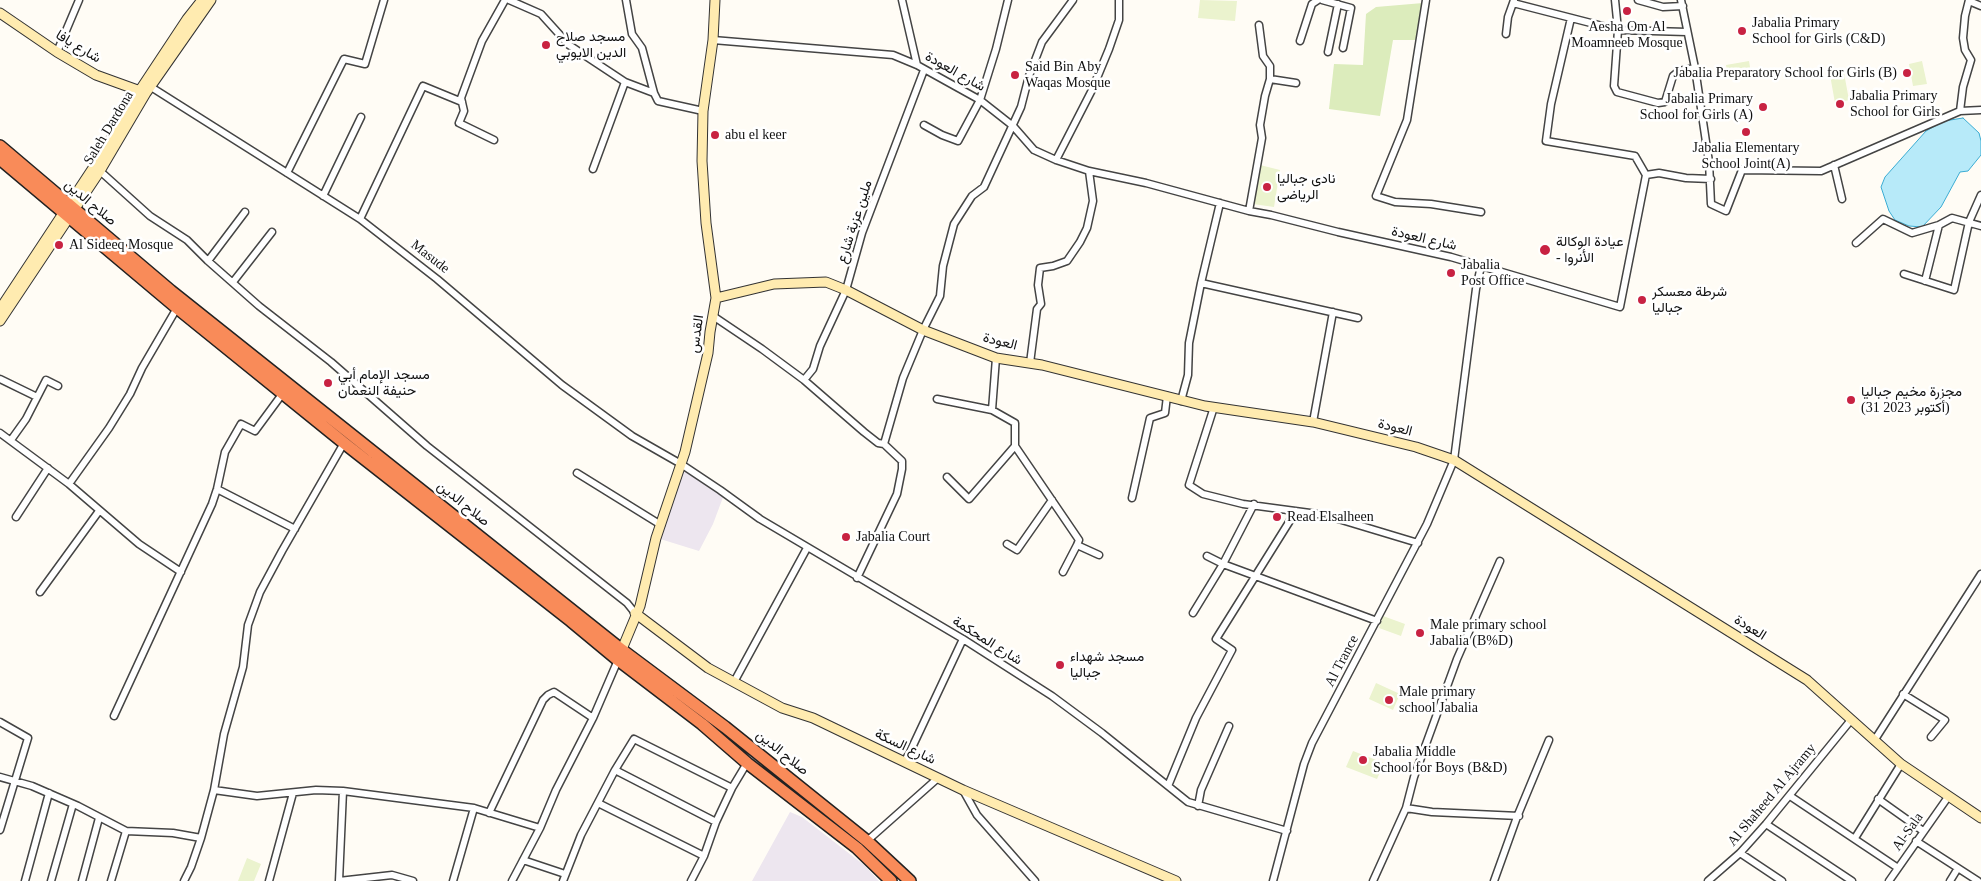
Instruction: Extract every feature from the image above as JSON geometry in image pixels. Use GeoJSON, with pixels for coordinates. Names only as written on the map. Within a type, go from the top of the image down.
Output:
{"type":"FeatureCollection","features":[{"type":"Feature","properties":{"kind":"highway","name":"صلاح الدين"},"geometry":{"type":"LineString","coordinates":[[0,146],[177,308],[344,443],[571,621],[725,727],[867,841],[910,881]]}},
{"type":"Feature","properties":{"kind":"highway","name":"صلاح الدين"},"geometry":{"type":"LineString","coordinates":[[0,159],[171,291],[620,655],[748,763],[857,848],[891,881]]}},
{"type":"Feature","properties":{"kind":"main road","name":"Saleh Dardona"},"geometry":{"type":"LineString","coordinates":[[0,309],[68,210],[100,171],[187,19],[202,0]]}},
{"type":"Feature","properties":{"kind":"main road","name":"Saleh Dardona"},"geometry":{"type":"LineString","coordinates":[[0,321],[93,168],[211,0]]}},
{"type":"Feature","properties":{"kind":"main road","name":"القدس"},"geometry":{"type":"LineString","coordinates":[[620,655],[640,606],[661,525],[696,410],[706,363],[716,298],[702,176],[703,110],[713,40],[715,0]]}},
{"type":"Feature","properties":{"kind":"main road","name":"شارع يافا"},"geometry":{"type":"LineString","coordinates":[[0,13],[57,52],[96,75],[146,90]]}},
{"type":"Feature","properties":{"kind":"main road","name":"العودة"},"geometry":{"type":"LineString","coordinates":[[716,298],[774,284],[826,282],[846,290],[923,330],[996,358],[1030,363],[1181,401],[1313,422],[1416,447],[1454,460],[1807,680],[1901,764],[1981,818]]}},
{"type":"Feature","properties":{"kind":"main road","name":"شارع السكة"},"geometry":{"type":"LineString","coordinates":[[636,613],[708,668],[782,708],[813,718],[963,790],[1173,880]]}},
{"type":"Feature","properties":{"kind":"street"},"geometry":{"type":"LineString","coordinates":[[57,52],[79,0]]}},
{"type":"Feature","properties":{"kind":"street"},"geometry":{"type":"LineString","coordinates":[[287,173],[344,59],[365,64],[384,0]]}},
{"type":"Feature","properties":{"kind":"street"},"geometry":{"type":"LineString","coordinates":[[494,140],[459,123],[464,111],[461,98],[482,41],[505,0]]}},
{"type":"Feature","properties":{"kind":"street"},"geometry":{"type":"LineString","coordinates":[[509,0],[541,14],[569,45],[625,82],[654,93]]}},
{"type":"Feature","properties":{"kind":"street"},"geometry":{"type":"LineString","coordinates":[[626,0],[632,34],[642,48],[654,93],[658,101],[703,110]]}},
{"type":"Feature","properties":{"kind":"street"},"geometry":{"type":"LineString","coordinates":[[902,0],[917,65]]}},
{"type":"Feature","properties":{"kind":"street"},"geometry":{"type":"LineString","coordinates":[[924,125],[958,141],[980,100],[996,49],[1008,0]]}},
{"type":"Feature","properties":{"kind":"street"},"geometry":{"type":"LineString","coordinates":[[884,444],[903,378],[923,330],[940,296],[943,266],[954,224],[972,196],[984,187],[1013,126],[1042,42],[1073,0]]}},
{"type":"Feature","properties":{"kind":"street"},"geometry":{"type":"LineString","coordinates":[[1056,160],[1092,90],[1109,49],[1119,20],[1119,0]]}},
{"type":"Feature","properties":{"kind":"street"},"geometry":{"type":"LineString","coordinates":[[1300,41],[1312,4],[1318,0]]}},
{"type":"Feature","properties":{"kind":"street"},"geometry":{"type":"LineString","coordinates":[[1322,0],[1351,8],[1343,48]]}},
{"type":"Feature","properties":{"kind":"street"},"geometry":{"type":"LineString","coordinates":[[1426,0],[1407,120],[1376,196],[1395,202],[1432,204],[1481,212]]}},
{"type":"Feature","properties":{"kind":"street"},"geometry":{"type":"LineString","coordinates":[[1615,0],[1618,30],[1614,86],[1618,92],[1658,103],[1665,102],[1673,76],[1679,71],[1694,68]]}},
{"type":"Feature","properties":{"kind":"street"},"geometry":{"type":"LineString","coordinates":[[1638,0],[1663,7],[1682,3],[1711,179],[1711,204],[1726,211],[1742,170],[1821,171],[1960,111],[1981,110]]}},
{"type":"Feature","properties":{"kind":"street"},"geometry":{"type":"LineString","coordinates":[[1960,111],[1963,87],[1971,60],[1965,50],[1963,38],[1965,16],[1969,0],[1981,6]]}},
{"type":"Feature","properties":{"kind":"street"},"geometry":{"type":"LineString","coordinates":[[1506,34],[1508,17],[1513,1],[1618,30],[1688,32]]}},
{"type":"Feature","properties":{"kind":"street"},"geometry":{"type":"LineString","coordinates":[[1328,52],[1338,4]]}},
{"type":"Feature","properties":{"kind":"street"},"geometry":{"type":"LineString","coordinates":[[1572,18],[1551,104],[1546,141],[1636,156],[1646,175],[1659,173],[1686,178],[1711,179]]}},
{"type":"Feature","properties":{"kind":"street"},"geometry":{"type":"LineString","coordinates":[[1249,212],[1262,138],[1260,125],[1270,79],[1270,66],[1264,56],[1259,25]]}},
{"type":"Feature","properties":{"kind":"street","name":"شارع العودة"},"geometry":{"type":"LineString","coordinates":[[713,40],[893,55],[917,65],[980,100],[1013,126],[1034,150],[1056,160],[1089,171],[1146,183],[1249,212],[1271,214],[1338,232],[1451,257],[1620,307],[1646,175]]}},
{"type":"Feature","properties":{"kind":"street","name":"ملين عزبة شارع"},"geometry":{"type":"LineString","coordinates":[[804,380],[813,369],[820,346],[846,290],[862,233],[924,70]]}},
{"type":"Feature","properties":{"kind":"street"},"geometry":{"type":"LineString","coordinates":[[1270,79],[1296,83]]}},
{"type":"Feature","properties":{"kind":"street"},"geometry":{"type":"LineString","coordinates":[[593,169],[625,82]]}},
{"type":"Feature","properties":{"kind":"street"},"geometry":{"type":"LineString","coordinates":[[360,219],[423,86],[462,102]]}},
{"type":"Feature","properties":{"kind":"street","name":"Masude"},"geometry":{"type":"LineString","coordinates":[[146,90],[287,173],[360,219],[437,278],[562,385],[632,436],[681,464]]}},
{"type":"Feature","properties":{"kind":"street"},"geometry":{"type":"LineString","coordinates":[[323,196],[361,117]]}},
{"type":"Feature","properties":{"kind":"street"},"geometry":{"type":"LineString","coordinates":[[1834,165],[1842,199]]}},
{"type":"Feature","properties":{"kind":"street"},"geometry":{"type":"LineString","coordinates":[[100,171],[150,216],[188,240],[208,261],[260,306],[331,362],[427,446],[627,603],[636,613]]}},
{"type":"Feature","properties":{"kind":"street"},"geometry":{"type":"LineString","coordinates":[[1030,363],[1037,310],[1041,304],[1038,285],[1040,268],[1053,266],[1067,260],[1080,242],[1087,228],[1093,201],[1089,171]]}},
{"type":"Feature","properties":{"kind":"street"},"geometry":{"type":"LineString","coordinates":[[1904,274],[1954,290],[1969,222],[1981,195]]}},
{"type":"Feature","properties":{"kind":"street"},"geometry":{"type":"LineString","coordinates":[[1181,401],[1188,375],[1189,343],[1220,203]]}},
{"type":"Feature","properties":{"kind":"street"},"geometry":{"type":"LineString","coordinates":[[208,261],[244,212]]}},
{"type":"Feature","properties":{"kind":"street"},"geometry":{"type":"LineString","coordinates":[[1856,243],[1883,219],[1912,233],[1939,225],[1952,218],[1981,226]]}},
{"type":"Feature","properties":{"kind":"street"},"geometry":{"type":"LineString","coordinates":[[1925,281],[1939,225]]}},
{"type":"Feature","properties":{"kind":"street"},"geometry":{"type":"LineString","coordinates":[[233,282],[272,232]]}},
{"type":"Feature","properties":{"kind":"street","name":"Al Trance"},"geometry":{"type":"LineString","coordinates":[[1273,881],[1304,764],[1312,743],[1418,543],[1454,460],[1476,290],[1481,266]]}},
{"type":"Feature","properties":{"kind":"street"},"geometry":{"type":"LineString","coordinates":[[1201,283],[1358,318]]}},
{"type":"Feature","properties":{"kind":"street"},"geometry":{"type":"LineString","coordinates":[[69,484],[122,408],[142,368],[177,308]]}},
{"type":"Feature","properties":{"kind":"street"},"geometry":{"type":"LineString","coordinates":[[1313,422],[1333,312]]}},
{"type":"Feature","properties":{"kind":"street"},"geometry":{"type":"LineString","coordinates":[[713,316],[804,380],[864,432],[878,443],[884,444],[902,461],[897,494],[857,578]]}},
{"type":"Feature","properties":{"kind":"street"},"geometry":{"type":"LineString","coordinates":[[992,410],[996,358]]}},
{"type":"Feature","properties":{"kind":"street"},"geometry":{"type":"LineString","coordinates":[[0,379],[37,397]]}},
{"type":"Feature","properties":{"kind":"street"},"geometry":{"type":"LineString","coordinates":[[11,440],[26,419],[46,380],[58,386]]}},
{"type":"Feature","properties":{"kind":"street"},"geometry":{"type":"LineString","coordinates":[[114,716],[181,572],[217,489],[225,452],[241,424],[254,431],[283,393]]}},
{"type":"Feature","properties":{"kind":"street"},"geometry":{"type":"LineString","coordinates":[[1132,498],[1150,418],[1165,413],[1167,396]]}},
{"type":"Feature","properties":{"kind":"street"},"geometry":{"type":"LineString","coordinates":[[937,399],[992,410],[1015,423],[1015,446],[1080,540],[1063,572]]}},
{"type":"Feature","properties":{"kind":"street"},"geometry":{"type":"LineString","coordinates":[[1214,407],[1189,485],[1203,494],[1243,504],[1326,515],[1418,543]]}},
{"type":"Feature","properties":{"kind":"street"},"geometry":{"type":"LineString","coordinates":[[0,433],[69,484],[98,511],[139,544],[181,572]]}},
{"type":"Feature","properties":{"kind":"street"},"geometry":{"type":"LineString","coordinates":[[184,881],[201,838],[214,790],[224,734],[243,667],[248,625],[260,592],[344,443]]}},
{"type":"Feature","properties":{"kind":"street"},"geometry":{"type":"LineString","coordinates":[[947,477],[969,499],[1015,446]]}},
{"type":"Feature","properties":{"kind":"street","name":"شارع المحكمة"},"geometry":{"type":"LineString","coordinates":[[681,464],[760,519],[963,639],[1074,712],[1188,802],[1286,831]]}},
{"type":"Feature","properties":{"kind":"street"},"geometry":{"type":"LineString","coordinates":[[16,517],[48,468]]}},
{"type":"Feature","properties":{"kind":"street"},"geometry":{"type":"LineString","coordinates":[[577,473],[661,525]]}},
{"type":"Feature","properties":{"kind":"street"},"geometry":{"type":"LineString","coordinates":[[217,489],[295,529]]}},
{"type":"Feature","properties":{"kind":"street"},"geometry":{"type":"LineString","coordinates":[[1007,544],[1017,550],[1052,500]]}},
{"type":"Feature","properties":{"kind":"street"},"geometry":{"type":"LineString","coordinates":[[1193,613],[1223,564],[1254,504]]}},
{"type":"Feature","properties":{"kind":"street"},"geometry":{"type":"LineString","coordinates":[[1168,786],[1196,718],[1232,650],[1216,639],[1296,510]]}},
{"type":"Feature","properties":{"kind":"street"},"geometry":{"type":"LineString","coordinates":[[40,592],[98,511]]}},
{"type":"Feature","properties":{"kind":"street"},"geometry":{"type":"LineString","coordinates":[[1077,545],[1099,555]]}},
{"type":"Feature","properties":{"kind":"street"},"geometry":{"type":"LineString","coordinates":[[734,682],[807,548]]}},
{"type":"Feature","properties":{"kind":"street"},"geometry":{"type":"LineString","coordinates":[[1208,556],[1254,576],[1377,621]]}},
{"type":"Feature","properties":{"kind":"street"},"geometry":{"type":"LineString","coordinates":[[1373,881],[1406,808],[1414,777],[1457,659],[1500,560]]}},
{"type":"Feature","properties":{"kind":"street"},"geometry":{"type":"LineString","coordinates":[[1874,741],[1981,574]]}},
{"type":"Feature","properties":{"kind":"street"},"geometry":{"type":"LineString","coordinates":[[904,762],[963,639]]}},
{"type":"Feature","properties":{"kind":"street"},"geometry":{"type":"LineString","coordinates":[[512,881],[593,718],[620,655]]}},
{"type":"Feature","properties":{"kind":"street"},"geometry":{"type":"LineString","coordinates":[[489,812],[543,700],[548,695],[554,692],[593,718]]}},
{"type":"Feature","properties":{"kind":"street"},"geometry":{"type":"LineString","coordinates":[[1903,694],[1945,720],[1931,737]]}},
{"type":"Feature","properties":{"kind":"street","name":"Al Shaheed Al Ajramy"},"geometry":{"type":"LineString","coordinates":[[1710,880],[1740,853],[1766,824],[1851,720]]}},
{"type":"Feature","properties":{"kind":"street"},"geometry":{"type":"LineString","coordinates":[[0,722],[28,738],[0,830]]}},
{"type":"Feature","properties":{"kind":"street"},"geometry":{"type":"LineString","coordinates":[[1198,806],[1202,790],[1229,726]]}},
{"type":"Feature","properties":{"kind":"street"},"geometry":{"type":"LineString","coordinates":[[523,860],[564,878],[581,835],[615,770],[634,739],[732,788]]}},
{"type":"Feature","properties":{"kind":"street"},"geometry":{"type":"LineString","coordinates":[[1494,881],[1549,740]]}},
{"type":"Feature","properties":{"kind":"street"},"geometry":{"type":"LineString","coordinates":[[690,881],[704,856],[716,822],[732,788],[748,763]]}},
{"type":"Feature","properties":{"kind":"street"},"geometry":{"type":"LineString","coordinates":[[1855,838],[1901,764]]}},
{"type":"Feature","properties":{"kind":"street"},"geometry":{"type":"LineString","coordinates":[[615,770],[716,822]]}},
{"type":"Feature","properties":{"kind":"street"},"geometry":{"type":"LineString","coordinates":[[0,777],[49,793],[126,831],[173,833],[201,838]]}},
{"type":"Feature","properties":{"kind":"street"},"geometry":{"type":"LineString","coordinates":[[867,841],[938,778]]}},
{"type":"Feature","properties":{"kind":"street"},"geometry":{"type":"LineString","coordinates":[[214,790],[257,796],[316,790],[343,790],[474,808],[540,828]]}},
{"type":"Feature","properties":{"kind":"street"},"geometry":{"type":"LineString","coordinates":[[343,790],[339,881],[392,875],[413,881]]}},
{"type":"Feature","properties":{"kind":"street"},"geometry":{"type":"LineString","coordinates":[[963,790],[977,815],[1035,881]]}},
{"type":"Feature","properties":{"kind":"street"},"geometry":{"type":"LineString","coordinates":[[25,881],[49,793]]}},
{"type":"Feature","properties":{"kind":"street"},"geometry":{"type":"LineString","coordinates":[[269,881],[293,793]]}},
{"type":"Feature","properties":{"kind":"street"},"geometry":{"type":"LineString","coordinates":[[1790,796],[1898,868]]}},
{"type":"Feature","properties":{"kind":"street","name":"Al-Sala"},"geometry":{"type":"LineString","coordinates":[[1889,881],[1948,797]]}},
{"type":"Feature","properties":{"kind":"street"},"geometry":{"type":"LineString","coordinates":[[1878,799],[1923,831]]}},
{"type":"Feature","properties":{"kind":"street"},"geometry":{"type":"LineString","coordinates":[[598,803],[704,856]]}},
{"type":"Feature","properties":{"kind":"street"},"geometry":{"type":"LineString","coordinates":[[51,881],[73,804]]}},
{"type":"Feature","properties":{"kind":"street"},"geometry":{"type":"LineString","coordinates":[[453,881],[474,808]]}},
{"type":"Feature","properties":{"kind":"street"},"geometry":{"type":"LineString","coordinates":[[1406,808],[1432,812],[1520,815]]}},
{"type":"Feature","properties":{"kind":"street"},"geometry":{"type":"LineString","coordinates":[[82,881],[99,818]]}},
{"type":"Feature","properties":{"kind":"street"},"geometry":{"type":"LineString","coordinates":[[1766,824],[1852,881]]}},
{"type":"Feature","properties":{"kind":"street"},"geometry":{"type":"LineString","coordinates":[[111,881],[126,831]]}},
{"type":"Feature","properties":{"kind":"street"},"geometry":{"type":"LineString","coordinates":[[1916,841],[1978,881]]}},
{"type":"Feature","properties":{"kind":"street"},"geometry":{"type":"LineString","coordinates":[[1740,853],[1782,881]]}},
{"type":"Feature","properties":{"kind":"street"},"geometry":{"type":"LineString","coordinates":[[1950,881],[1958,868]]}},
{"type":"Feature","properties":{"kind":"shaded area"},"geometry":{"type":"Polygon","coordinates":[[[681,468],[725,492],[713,524],[699,551],[657,538],[681,468]]]}},
{"type":"Feature","properties":{"kind":"shaded area"},"geometry":{"type":"Polygon","coordinates":[[[790,812],[802,817],[864,865],[879,881],[752,881],[790,812]]]}},
{"type":"Feature","properties":{"kind":"green space"},"geometry":{"type":"Polygon","coordinates":[[[1200,0],[1237,1],[1235,21],[1198,18],[1200,0]]]}},
{"type":"Feature","properties":{"kind":"green space"},"geometry":{"type":"Polygon","coordinates":[[[1423,3],[1416,40],[1393,40],[1380,116],[1329,109],[1334,64],[1363,65],[1366,14],[1376,7],[1423,3]]]}},
{"type":"Feature","properties":{"kind":"green space"},"geometry":{"type":"Polygon","coordinates":[[[1749,61],[1751,73],[1728,78],[1726,65],[1749,61]]]}},
{"type":"Feature","properties":{"kind":"green space"},"geometry":{"type":"Polygon","coordinates":[[[1922,61],[1927,84],[1913,86],[1909,64],[1922,61]]]}},
{"type":"Feature","properties":{"kind":"green space"},"geometry":{"type":"Polygon","coordinates":[[[1844,73],[1849,100],[1835,103],[1830,75],[1844,73]]]}},
{"type":"Feature","properties":{"kind":"green space","name":"نادى جباليا الرياضى"},"geometry":{"type":"Polygon","coordinates":[[[1260,165],[1280,170],[1274,207],[1253,204],[1260,165]]]}},
{"type":"Feature","properties":{"kind":"green space"},"geometry":{"type":"Polygon","coordinates":[[[1383,616],[1405,624],[1401,636],[1379,628],[1383,616]]]}},
{"type":"Feature","properties":{"kind":"green space"},"geometry":{"type":"Polygon","coordinates":[[[1376,683],[1400,694],[1393,710],[1369,699],[1376,683]]]}},
{"type":"Feature","properties":{"kind":"green space"},"geometry":{"type":"Polygon","coordinates":[[[1353,751],[1384,763],[1377,779],[1346,767],[1353,751]]]}},
{"type":"Feature","properties":{"kind":"green space"},"geometry":{"type":"Polygon","coordinates":[[[247,858],[261,864],[254,881],[238,881],[247,858]]]}},
{"type":"Feature","properties":{"kind":"water"},"geometry":{"type":"Polygon","coordinates":[[[1963,118],[1979,133],[1981,155],[1968,171],[1960,172],[1941,207],[1922,227],[1909,226],[1895,220],[1889,211],[1881,187],[1885,177],[1926,131],[1944,121],[1963,118]]]}},
{"type":"Feature","properties":{"kind":"place","name":"Aesha Om Al Moamneeb Mosque"},"geometry":{"type":"Point","coordinates":[1627,11]}},
{"type":"Feature","properties":{"kind":"place","name":"Jabalia Primary School for Girls (C&D)"},"geometry":{"type":"Point","coordinates":[1742,31]}},
{"type":"Feature","properties":{"kind":"place","name":"مسجد صلاح الدين الايوبي"},"geometry":{"type":"Point","coordinates":[546,45]}},
{"type":"Feature","properties":{"kind":"place","name":"Jabalia Preparatory School for Girls (B)"},"geometry":{"type":"Point","coordinates":[1907,73]}},
{"type":"Feature","properties":{"kind":"place","name":"Said Bin Aby Waqas Mosque"},"geometry":{"type":"Point","coordinates":[1015,75]}},
{"type":"Feature","properties":{"kind":"place","name":"Jabalia Primary School for Girls"},"geometry":{"type":"Point","coordinates":[1840,104]}},
{"type":"Feature","properties":{"kind":"place","name":"Jabalia Primary School for Girls (A)"},"geometry":{"type":"Point","coordinates":[1763,107]}},
{"type":"Feature","properties":{"kind":"place","name":"Jabalia Elementary School Joint(A)"},"geometry":{"type":"Point","coordinates":[1746,132]}},
{"type":"Feature","properties":{"kind":"place","name":"abu el keer"},"geometry":{"type":"Point","coordinates":[715,135]}},
{"type":"Feature","properties":{"kind":"place","name":"نادى جباليا الرياضى"},"geometry":{"type":"Point","coordinates":[1267,187]}},
{"type":"Feature","properties":{"kind":"place","name":"Al Sideeq Mosque"},"geometry":{"type":"Point","coordinates":[59,245]}},
{"type":"Feature","properties":{"kind":"place","name":"عيادة الوكالة - الأنروا"},"geometry":{"type":"Point","coordinates":[1545,250]}},
{"type":"Feature","properties":{"kind":"place","name":"Jabalia Post Office"},"geometry":{"type":"Point","coordinates":[1451,273]}},
{"type":"Feature","properties":{"kind":"place","name":"شرطة معسكر جباليا"},"geometry":{"type":"Point","coordinates":[1642,300]}},
{"type":"Feature","properties":{"kind":"place","name":"مسجد الإمام أبي حنيفة النعمان"},"geometry":{"type":"Point","coordinates":[328,383]}},
{"type":"Feature","properties":{"kind":"place","name":"مجزرة مخيم جباليا (31 أكتوبر 2023)"},"geometry":{"type":"Point","coordinates":[1851,400]}},
{"type":"Feature","properties":{"kind":"place","name":"Read Elsalheen"},"geometry":{"type":"Point","coordinates":[1277,517]}},
{"type":"Feature","properties":{"kind":"place","name":"Jabalia Court"},"geometry":{"type":"Point","coordinates":[846,537]}},
{"type":"Feature","properties":{"kind":"place","name":"Male primary school Jabalia (B%D)"},"geometry":{"type":"Point","coordinates":[1420,633]}},
{"type":"Feature","properties":{"kind":"place","name":"مسجد شهداء جباليا"},"geometry":{"type":"Point","coordinates":[1060,665]}},
{"type":"Feature","properties":{"kind":"place","name":"Male primary school Jabalia"},"geometry":{"type":"Point","coordinates":[1389,700]}},
{"type":"Feature","properties":{"kind":"place","name":"Jabalia Middle School for Boys (B&D)"},"geometry":{"type":"Point","coordinates":[1363,760]}}]}
